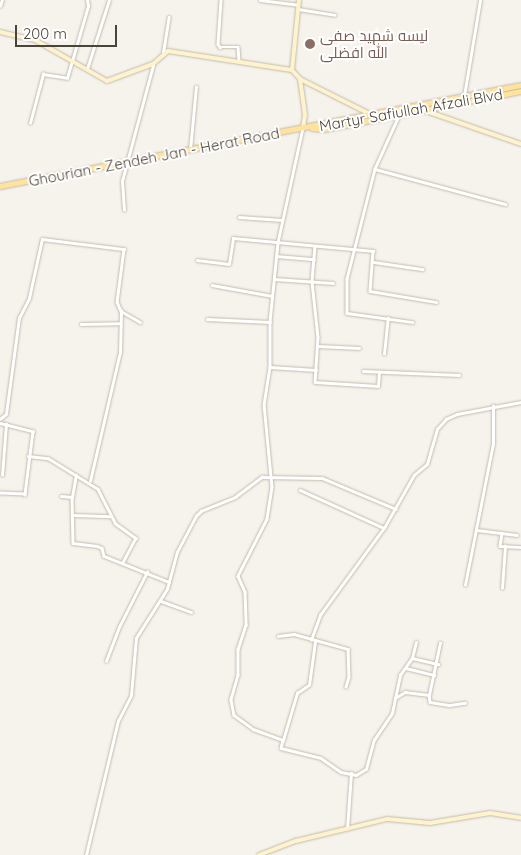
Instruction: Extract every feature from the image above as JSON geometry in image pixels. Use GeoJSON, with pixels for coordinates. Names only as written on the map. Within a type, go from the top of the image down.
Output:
{"type":"FeatureCollection","features":[{"type":"Feature","properties":{"kind":"main road"},"geometry":{"type":"LineString","coordinates":[[292,70],[298,5]]}},
{"type":"Feature","properties":{"kind":"main road"},"geometry":{"type":"LineString","coordinates":[[0,32],[35,40],[108,81],[153,64],[164,53],[292,70],[300,79],[370,114]]}},
{"type":"Feature","properties":{"kind":"main road"},"geometry":{"type":"LineString","coordinates":[[300,79],[305,128]]}},
{"type":"Feature","properties":{"kind":"main road","name":"Martyr Safiullah Afzali Blvd"},"geometry":{"type":"LineString","coordinates":[[305,128],[521,84]]}},
{"type":"Feature","properties":{"kind":"main road","name":"Martyr Safiullah Afzali Blvd"},"geometry":{"type":"LineString","coordinates":[[305,128],[324,129],[521,91]]}},
{"type":"Feature","properties":{"kind":"main road"},"geometry":{"type":"LineString","coordinates":[[424,110],[521,144]]}},
{"type":"Feature","properties":{"kind":"main road","name":"Ghourian - Zendeh Jan - Herat Road"},"geometry":{"type":"LineString","coordinates":[[0,186],[305,128]]}},
{"type":"Feature","properties":{"kind":"main road"},"geometry":{"type":"LineString","coordinates":[[259,855],[296,841],[393,818],[430,823],[490,813],[521,818]]}},
{"type":"Feature","properties":{"kind":"street"},"geometry":{"type":"LineString","coordinates":[[0,6],[2,0]]}},
{"type":"Feature","properties":{"kind":"street"},"geometry":{"type":"LineString","coordinates":[[30,123],[43,74],[66,79],[73,61],[88,6],[87,0]]}},
{"type":"Feature","properties":{"kind":"street"},"geometry":{"type":"LineString","coordinates":[[87,69],[109,0]]}},
{"type":"Feature","properties":{"kind":"street"},"geometry":{"type":"LineString","coordinates":[[221,0],[218,44],[220,47],[238,47],[238,63]]}},
{"type":"Feature","properties":{"kind":"street"},"geometry":{"type":"LineString","coordinates":[[260,0],[298,5],[335,15]]}},
{"type":"Feature","properties":{"kind":"street"},"geometry":{"type":"LineString","coordinates":[[464,96],[480,0]]}},
{"type":"Feature","properties":{"kind":"street"},"geometry":{"type":"LineString","coordinates":[[164,53],[169,18]]}},
{"type":"Feature","properties":{"kind":"street"},"geometry":{"type":"LineString","coordinates":[[124,210],[122,188],[153,64]]}},
{"type":"Feature","properties":{"kind":"street"},"geometry":{"type":"LineString","coordinates":[[190,150],[196,87]]}},
{"type":"Feature","properties":{"kind":"street"},"geometry":{"type":"LineString","coordinates":[[400,114],[375,169],[354,248],[347,279],[347,314],[412,322]]}},
{"type":"Feature","properties":{"kind":"street"},"geometry":{"type":"LineString","coordinates":[[283,740],[253,729],[234,715],[231,705],[238,675],[238,649],[246,625],[245,592],[238,576],[267,519],[272,487],[269,478],[264,404],[270,367],[270,322],[276,256],[282,220],[305,128]]}},
{"type":"Feature","properties":{"kind":"street"},"geometry":{"type":"LineString","coordinates":[[375,169],[505,204]]}},
{"type":"Feature","properties":{"kind":"street"},"geometry":{"type":"LineString","coordinates":[[239,217],[282,220]]}},
{"type":"Feature","properties":{"kind":"street"},"geometry":{"type":"LineString","coordinates":[[197,260],[228,264],[233,238],[354,248],[374,252],[371,292],[436,302]]}},
{"type":"Feature","properties":{"kind":"street"},"geometry":{"type":"LineString","coordinates":[[0,493],[25,494],[32,430],[0,421],[6,414],[19,318],[29,298],[42,239],[124,249],[116,292],[121,311],[120,352],[90,482]]}},
{"type":"Feature","properties":{"kind":"street"},"geometry":{"type":"LineString","coordinates":[[316,246],[312,282],[318,346],[316,383],[378,386],[379,372]]}},
{"type":"Feature","properties":{"kind":"street"},"geometry":{"type":"LineString","coordinates":[[276,256],[314,259]]}},
{"type":"Feature","properties":{"kind":"street"},"geometry":{"type":"LineString","coordinates":[[374,262],[422,269]]}},
{"type":"Feature","properties":{"kind":"street"},"geometry":{"type":"LineString","coordinates":[[274,279],[333,283]]}},
{"type":"Feature","properties":{"kind":"street"},"geometry":{"type":"LineString","coordinates":[[212,285],[273,296]]}},
{"type":"Feature","properties":{"kind":"street"},"geometry":{"type":"LineString","coordinates":[[121,311],[140,322]]}},
{"type":"Feature","properties":{"kind":"street"},"geometry":{"type":"LineString","coordinates":[[384,354],[388,318]]}},
{"type":"Feature","properties":{"kind":"street"},"geometry":{"type":"LineString","coordinates":[[206,319],[270,322]]}},
{"type":"Feature","properties":{"kind":"street"},"geometry":{"type":"LineString","coordinates":[[81,324],[120,323]]}},
{"type":"Feature","properties":{"kind":"street"},"geometry":{"type":"LineString","coordinates":[[318,346],[360,348]]}},
{"type":"Feature","properties":{"kind":"street"},"geometry":{"type":"LineString","coordinates":[[270,367],[316,370]]}},
{"type":"Feature","properties":{"kind":"street"},"geometry":{"type":"LineString","coordinates":[[363,371],[460,375]]}},
{"type":"Feature","properties":{"kind":"street"},"geometry":{"type":"LineString","coordinates":[[311,640],[320,615],[384,528],[414,475],[426,464],[437,429],[446,419],[493,406],[521,402]]}},
{"type":"Feature","properties":{"kind":"street"},"geometry":{"type":"LineString","coordinates":[[465,584],[493,442],[493,406]]}},
{"type":"Feature","properties":{"kind":"street"},"geometry":{"type":"LineString","coordinates":[[2,475],[6,424]]}},
{"type":"Feature","properties":{"kind":"street"},"geometry":{"type":"LineString","coordinates":[[28,456],[48,458],[90,482],[105,499],[115,524],[136,538],[123,562]]}},
{"type":"Feature","properties":{"kind":"street"},"geometry":{"type":"LineString","coordinates":[[76,475],[72,497],[73,543],[102,548],[104,556],[169,582]]}},
{"type":"Feature","properties":{"kind":"street"},"geometry":{"type":"LineString","coordinates":[[86,855],[118,720],[131,695],[136,638],[161,601],[169,582],[179,546],[196,516],[201,511],[234,497],[262,477],[322,478],[396,509]]}},
{"type":"Feature","properties":{"kind":"street"},"geometry":{"type":"LineString","coordinates":[[300,490],[384,528]]}},
{"type":"Feature","properties":{"kind":"street"},"geometry":{"type":"LineString","coordinates":[[60,496],[72,497]]}},
{"type":"Feature","properties":{"kind":"street"},"geometry":{"type":"LineString","coordinates":[[73,515],[111,516]]}},
{"type":"Feature","properties":{"kind":"street"},"geometry":{"type":"LineString","coordinates":[[477,530],[517,535]]}},
{"type":"Feature","properties":{"kind":"street"},"geometry":{"type":"LineString","coordinates":[[502,533],[499,545],[521,548]]}},
{"type":"Feature","properties":{"kind":"street"},"geometry":{"type":"LineString","coordinates":[[502,588],[505,546]]}},
{"type":"Feature","properties":{"kind":"street"},"geometry":{"type":"LineString","coordinates":[[106,661],[119,627],[148,572]]}},
{"type":"Feature","properties":{"kind":"street"},"geometry":{"type":"LineString","coordinates":[[161,601],[191,612]]}},
{"type":"Feature","properties":{"kind":"street"},"geometry":{"type":"LineString","coordinates":[[278,636],[294,634],[315,642],[348,649],[349,677],[346,686]]}},
{"type":"Feature","properties":{"kind":"street"},"geometry":{"type":"LineString","coordinates":[[315,642],[309,685],[297,693],[281,748],[322,758],[342,772],[356,775],[366,769],[374,740],[392,713],[400,675],[412,658],[416,642]]}},
{"type":"Feature","properties":{"kind":"street"},"geometry":{"type":"LineString","coordinates":[[440,643],[438,664],[429,694],[430,702],[450,705],[466,703]]}},
{"type":"Feature","properties":{"kind":"street"},"geometry":{"type":"LineString","coordinates":[[412,658],[438,664]]}},
{"type":"Feature","properties":{"kind":"street"},"geometry":{"type":"LineString","coordinates":[[406,668],[434,675]]}},
{"type":"Feature","properties":{"kind":"street"},"geometry":{"type":"LineString","coordinates":[[395,698],[405,692],[429,694]]}},
{"type":"Feature","properties":{"kind":"street"},"geometry":{"type":"LineString","coordinates":[[347,828],[351,773]]}},
{"type":"Feature","properties":{"kind":"place","name":"لیسه شهید صفی الله افضلی"},"geometry":{"type":"Point","coordinates":[310,44]}}]}
